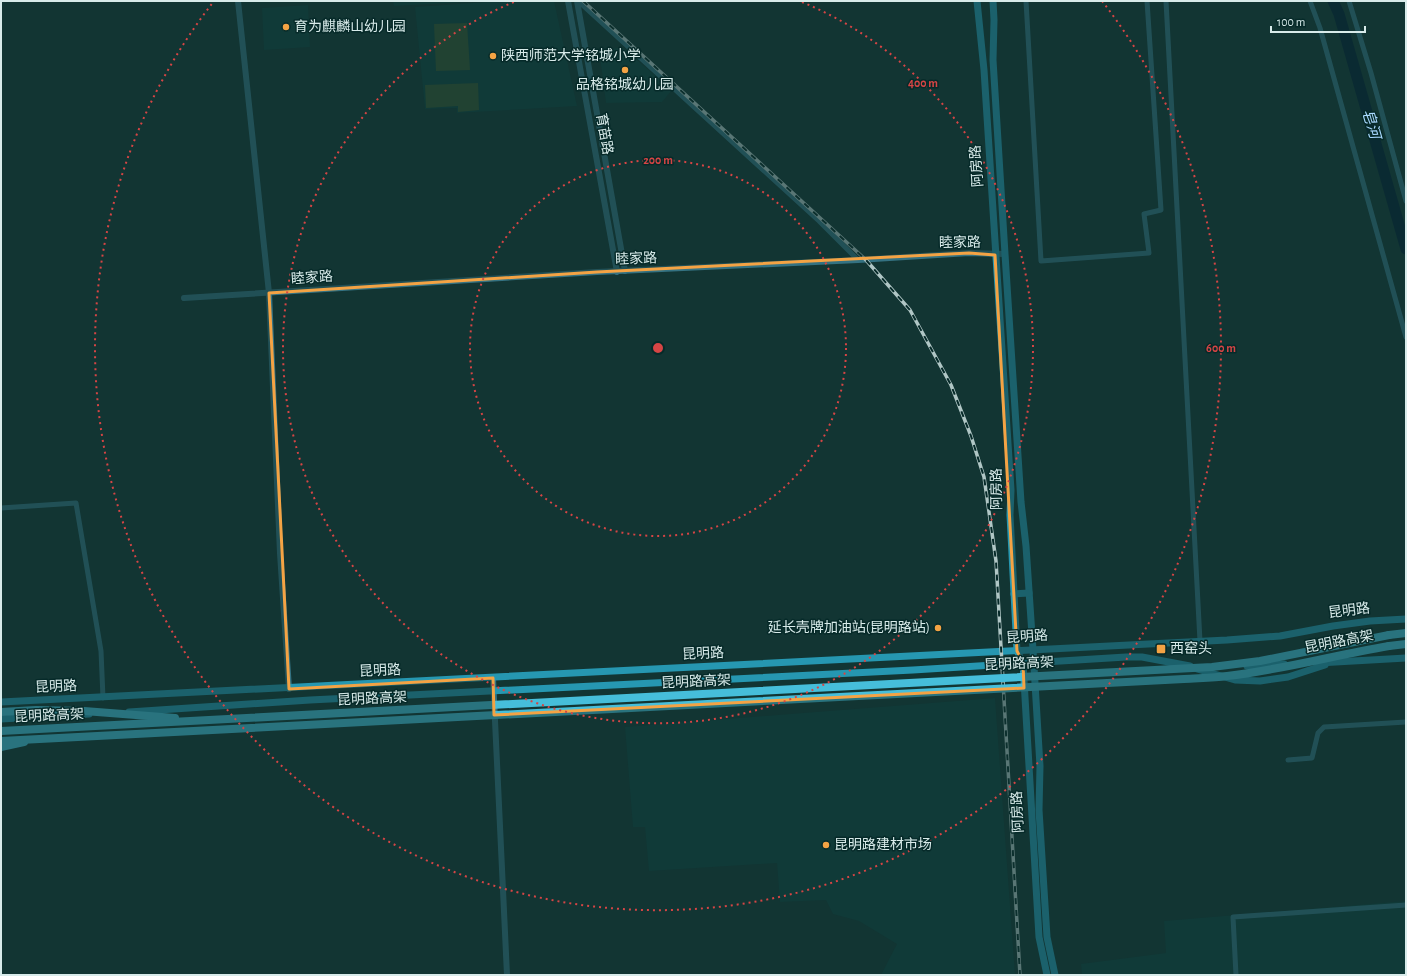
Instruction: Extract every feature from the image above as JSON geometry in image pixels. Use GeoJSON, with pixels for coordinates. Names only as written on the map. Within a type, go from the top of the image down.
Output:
{"type":"FeatureCollection","features":[{"type":"Feature","properties":{"kind":"highway","name":"昆明路高架"},"geometry":{"type":"LineString","coordinates":[[1,731],[1212,667],[1260,661],[1389,635],[1406,633]]}},
{"type":"Feature","properties":{"kind":"highway","name":"昆明路高架"},"geometry":{"type":"LineString","coordinates":[[1,741],[1184,679],[1227,676],[1283,667],[1346,653],[1406,644]]}},
{"type":"Feature","properties":{"kind":"highway"},"geometry":{"type":"LineString","coordinates":[[1,712],[84,710],[202,721]]}},
{"type":"Feature","properties":{"kind":"highway"},"geometry":{"type":"LineString","coordinates":[[1,747],[41,739]]}},
{"type":"Feature","properties":{"kind":"main road","name":"阿房路"},"geometry":{"type":"LineString","coordinates":[[977,1],[984,70],[1011,490],[1010,515],[1017,651],[1022,663],[1039,937],[1047,975]]}},
{"type":"Feature","properties":{"kind":"main road","name":"阿房路"},"geometry":{"type":"LineString","coordinates":[[993,1],[993,60],[1021,502],[1030,593],[1040,766],[1039,810],[1047,937],[1055,975]]}},
{"type":"Feature","properties":{"kind":"main road"},"geometry":{"type":"LineString","coordinates":[[1014,594],[1030,593]]}},
{"type":"Feature","properties":{"kind":"main road","name":"昆明路"},"geometry":{"type":"LineString","coordinates":[[1,702],[289,689],[1200,641],[1280,636],[1370,621],[1406,620]]}},
{"type":"Feature","properties":{"kind":"main road","name":"昆明路"},"geometry":{"type":"LineString","coordinates":[[1,719],[310,700],[493,692],[1126,657],[1142,657],[1190,666],[1250,666],[1406,658]]}},
{"type":"Feature","properties":{"kind":"main road"},"geometry":{"type":"LineString","coordinates":[[1190,666],[1235,680],[1260,681],[1288,677],[1319,666],[1341,661]]}},
{"type":"Feature","properties":{"kind":"street"},"geometry":{"type":"LineString","coordinates":[[238,1],[269,293],[280,553],[289,689]]}},
{"type":"Feature","properties":{"kind":"street","name":"育苗路"},"geometry":{"type":"LineString","coordinates":[[568,1],[617,272]]}},
{"type":"Feature","properties":{"kind":"street"},"geometry":{"type":"LineString","coordinates":[[577,1],[813,216],[858,260]]}},
{"type":"Feature","properties":{"kind":"street","name":"育苗路"},"geometry":{"type":"LineString","coordinates":[[577,1],[625,271]]}},
{"type":"Feature","properties":{"kind":"street"},"geometry":{"type":"LineString","coordinates":[[1026,1],[1041,261],[1149,253],[1144,214],[1160,210],[1147,1]]}},
{"type":"Feature","properties":{"kind":"street"},"geometry":{"type":"LineString","coordinates":[[1166,1],[1200,641]]}},
{"type":"Feature","properties":{"kind":"street"},"geometry":{"type":"LineString","coordinates":[[1310,1],[1320,28],[1406,338]]}},
{"type":"Feature","properties":{"kind":"street"},"geometry":{"type":"LineString","coordinates":[[1349,1],[1371,73],[1406,201]]}},
{"type":"Feature","properties":{"kind":"street","name":"睦家路"},"geometry":{"type":"LineString","coordinates":[[184,298],[596,272],[858,260],[970,253],[996,255],[1005,254]]}},
{"type":"Feature","properties":{"kind":"street"},"geometry":{"type":"LineString","coordinates":[[1,508],[76,503],[101,651],[103,698]]}},
{"type":"Feature","properties":{"kind":"street"},"geometry":{"type":"LineString","coordinates":[[493,678],[508,975]]}},
{"type":"Feature","properties":{"kind":"street"},"geometry":{"type":"LineString","coordinates":[[1288,760],[1312,758],[1318,733],[1324,727],[1406,722]]}},
{"type":"Feature","properties":{"kind":"street"},"geometry":{"type":"LineString","coordinates":[[1236,975],[1233,917],[1406,905]]}},
{"type":"Feature","properties":{"kind":"highlighted area"},"geometry":{"type":"Polygon","coordinates":[[[969,253],[995,255],[1017,651],[1023,663],[1024,688],[494,715],[493,678],[289,689],[269,293],[597,272],[969,253]]]}},
{"type":"Feature","properties":{"kind":"shaded area"},"geometry":{"type":"Polygon","coordinates":[[[393,1],[486,1],[394,6],[393,1]]]}},
{"type":"Feature","properties":{"kind":"shaded area","name":"陕西师范大学铭城小学"},"geometry":{"type":"Polygon","coordinates":[[[487,1],[554,1],[577,106],[457,113],[457,108],[425,109],[415,7],[487,1]]]}},
{"type":"Feature","properties":{"kind":"shaded area","name":"育为麒麟山幼儿园"},"geometry":{"type":"Polygon","coordinates":[[[308,5],[310,47],[264,50],[262,8],[308,5]]]}},
{"type":"Feature","properties":{"kind":"shaded area","name":"品格铭城幼儿园"},"geometry":{"type":"Polygon","coordinates":[[[623,48],[672,90],[662,102],[606,103],[599,49],[623,48]]]}},
{"type":"Feature","properties":{"kind":"shaded area","name":"昆明路建材市场"},"geometry":{"type":"Polygon","coordinates":[[[995,698],[1015,975],[881,975],[897,944],[859,921],[833,914],[826,900],[780,902],[777,863],[649,871],[645,827],[633,827],[625,727],[995,698]]]}},
{"type":"Feature","properties":{"kind":"shaded area"},"geometry":{"type":"Polygon","coordinates":[[[1406,901],[1406,975],[1082,975],[1081,964],[1166,953],[1164,921],[1406,901]]]}},
{"type":"Feature","properties":{"kind":"green space"},"geometry":{"type":"Polygon","coordinates":[[[467,23],[470,70],[436,71],[434,24],[467,23]]]}},
{"type":"Feature","properties":{"kind":"green space"},"geometry":{"type":"Polygon","coordinates":[[[478,83],[479,110],[458,112],[458,106],[426,108],[425,85],[478,83]]]}},
{"type":"Feature","properties":{"kind":"waterway","name":"皂河"},"geometry":{"type":"LineString","coordinates":[[1333,1],[1339,14],[1406,249]]}},
{"type":"Feature","properties":{"kind":"railway"},"geometry":{"type":"LineString","coordinates":[[583,1],[866,260],[910,310],[951,385],[971,436],[984,477],[996,561],[1020,975]]}},
{"type":"Feature","properties":{"kind":"place","name":"育为麒麟山幼儿园"},"geometry":{"type":"Point","coordinates":[286,27]}},
{"type":"Feature","properties":{"kind":"place","name":"陕西师范大学铭城小学"},"geometry":{"type":"Point","coordinates":[493,56]}},
{"type":"Feature","properties":{"kind":"place","name":"品格铭城幼儿园"},"geometry":{"type":"Point","coordinates":[625,70]}},
{"type":"Feature","properties":{"kind":"place","name":"延长壳牌加油站(昆明路站)"},"geometry":{"type":"Point","coordinates":[938,628]}},
{"type":"Feature","properties":{"kind":"place","name":"西窑头"},"geometry":{"type":"Point","coordinates":[1161,649]}},
{"type":"Feature","properties":{"kind":"place","name":"昆明路建材市场"},"geometry":{"type":"Point","coordinates":[826,845]}}]}
